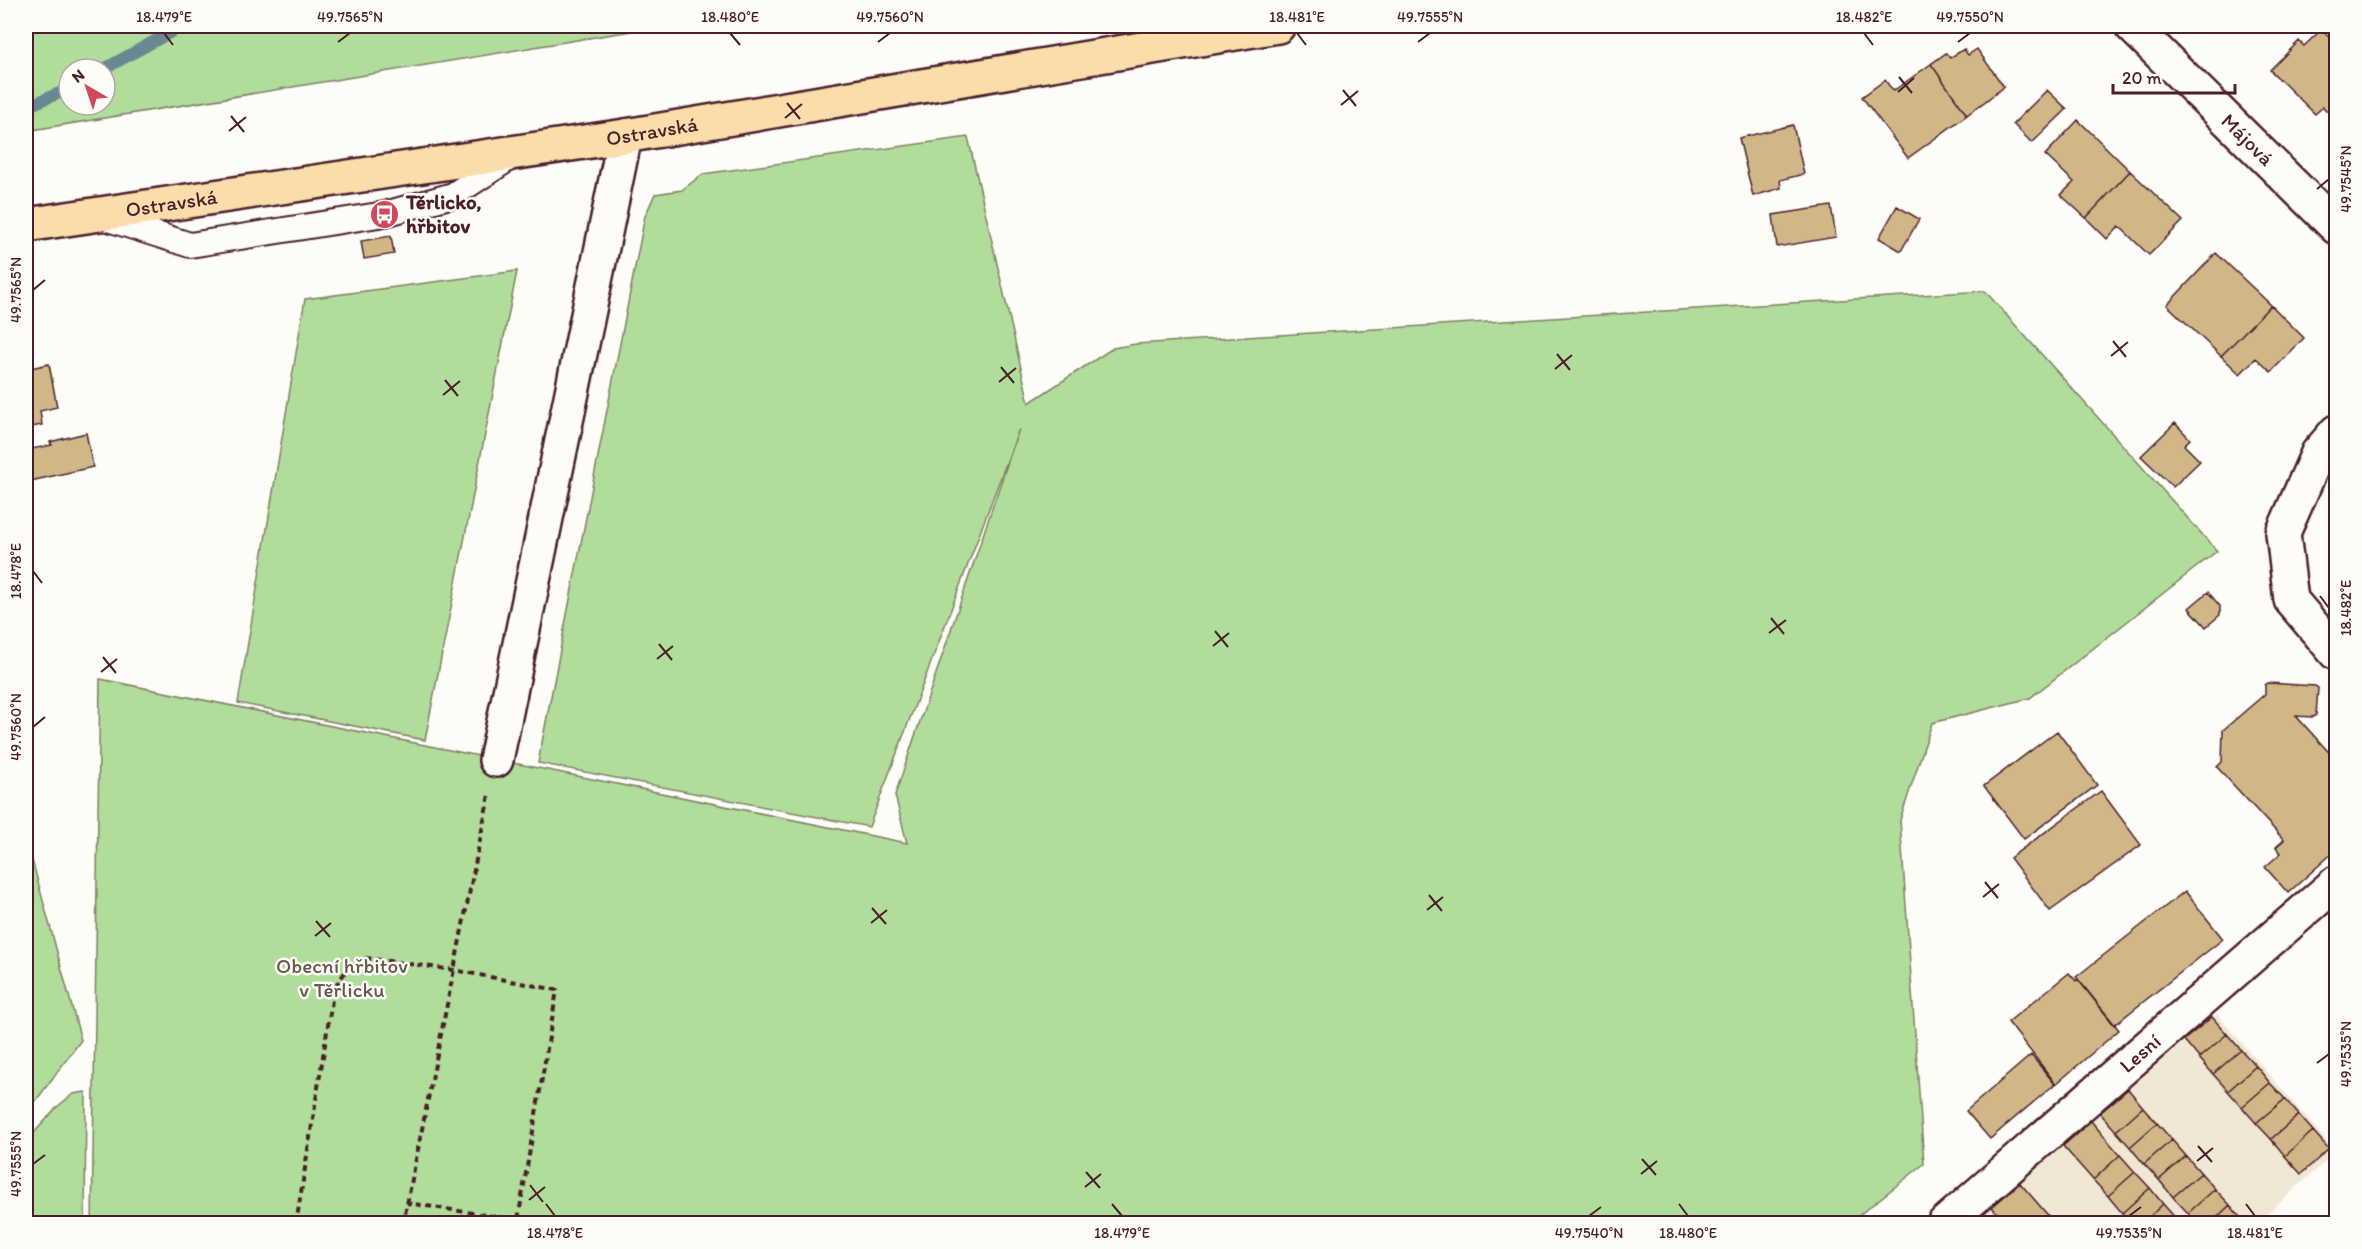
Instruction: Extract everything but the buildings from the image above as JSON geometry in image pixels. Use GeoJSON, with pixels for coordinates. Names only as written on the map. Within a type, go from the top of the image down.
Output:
{"type":"FeatureCollection","features":[{"type":"Feature","properties":{"kind":"main road","name":"Ostravská"},"geometry":{"type":"LineString","coordinates":[[26,225],[624,136],[1278,26]]}},
{"type":"Feature","properties":{"kind":"street","name":"Májová"},"geometry":{"type":"LineString","coordinates":[[2132,26],[2337,227]]}},
{"type":"Feature","properties":{"kind":"street"},"geometry":{"type":"LineString","coordinates":[[496,760],[624,136]]}},
{"type":"Feature","properties":{"kind":"street"},"geometry":{"type":"LineString","coordinates":[[2337,432],[2318,453],[2283,533],[2291,600],[2337,652]]}},
{"type":"Feature","properties":{"kind":"street","name":"Lesní"},"geometry":{"type":"LineString","coordinates":[[1944,1224],[2337,883]]}},
{"type":"Feature","properties":{"kind":"lane"},"geometry":{"type":"LineString","coordinates":[[94,215],[190,245],[385,214],[453,195],[520,151]]}},
{"type":"Feature","properties":{"kind":"path"},"geometry":{"type":"LineString","coordinates":[[403,1224],[496,760]]}},
{"type":"Feature","properties":{"kind":"path"},"geometry":{"type":"LineString","coordinates":[[296,1224],[334,988],[348,968],[366,958],[454,970],[556,990],[518,1220],[407,1203]]}},
{"type":"Feature","properties":{"kind":"shaded area"},"geometry":{"type":"Polygon","coordinates":[[[2217,1014],[2336,1152],[2257,1223],[1978,1224],[1984,1210],[2217,1014]]]}},
{"type":"Feature","properties":{"kind":"green space"},"geometry":{"type":"Polygon","coordinates":[[[26,26],[662,26],[117,116],[117,57],[57,57],[57,117],[111,117],[26,131],[26,26]]]}},
{"type":"Feature","properties":{"kind":"green space","name":"Obecní hřbitov v Těrlicku"},"geometry":{"type":"Polygon","coordinates":[[[968,137],[1029,403],[1113,348],[1136,344],[1985,291],[2217,551],[2030,698],[1932,723],[1900,820],[1924,1164],[1849,1223],[92,1224],[100,679],[907,843],[895,795],[1019,429],[869,827],[538,763],[645,216],[655,194],[682,190],[703,174],[968,137]]]}},
{"type":"Feature","properties":{"kind":"green space"},"geometry":{"type":"Polygon","coordinates":[[[517,271],[425,740],[238,703],[305,299],[517,271]]]}},
{"type":"Feature","properties":{"kind":"green space"},"geometry":{"type":"Polygon","coordinates":[[[26,838],[81,1040],[26,1114],[26,838]]]}},
{"type":"Feature","properties":{"kind":"green space"},"geometry":{"type":"Polygon","coordinates":[[[86,1092],[85,1223],[26,1223],[26,1142],[57,1107],[73,1094],[86,1092]]]}},
{"type":"Feature","properties":{"kind":"waterway"},"geometry":{"type":"LineString","coordinates":[[117,62],[182,26]]}},
{"type":"Feature","properties":{"kind":"waterway"},"geometry":{"type":"LineString","coordinates":[[26,107],[57,94]]}},
{"type":"Feature","properties":{"kind":"place","name":"Těrlicko, hřbitov"},"geometry":{"type":"Point","coordinates":[385,214]}}]}
